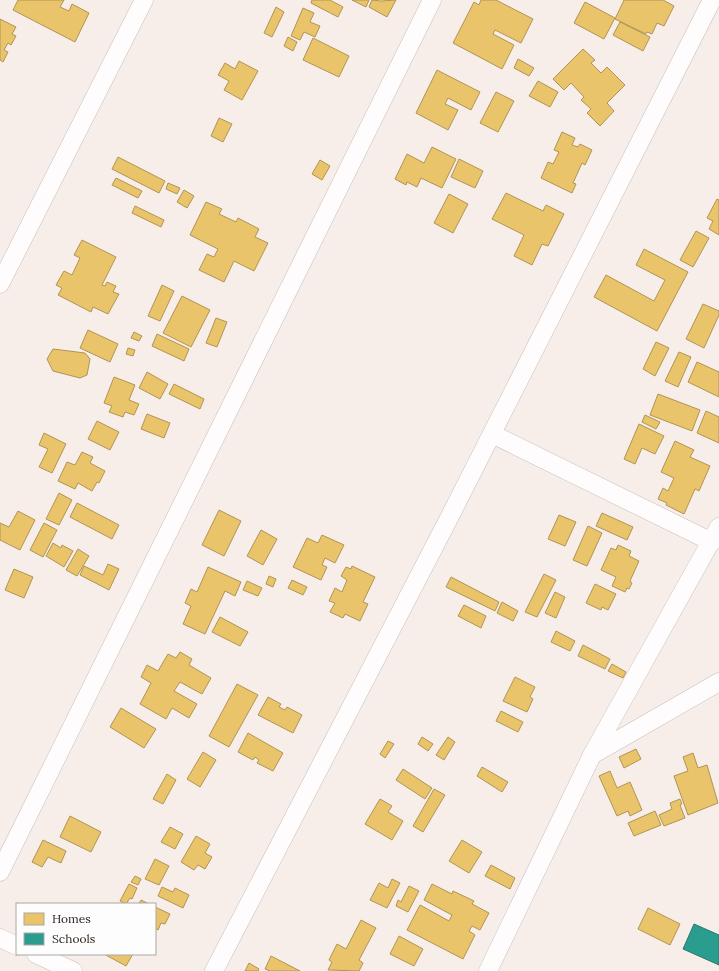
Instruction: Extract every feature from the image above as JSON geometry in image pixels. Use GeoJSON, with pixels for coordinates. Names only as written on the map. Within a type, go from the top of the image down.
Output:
{"type":"FeatureCollection","features":[{"type":"Feature","properties":{"kind":"street"},"geometry":{"type":"LineString","coordinates":[[0,284],[144,0]]}},
{"type":"Feature","properties":{"kind":"street"},"geometry":{"type":"LineString","coordinates":[[0,872],[432,0]]}},
{"type":"Feature","properties":{"kind":"street"},"geometry":{"type":"LineString","coordinates":[[214,971],[492,434],[712,0]]}},
{"type":"Feature","properties":{"kind":"street"},"geometry":{"type":"LineString","coordinates":[[488,971],[592,755],[717,533],[492,434]]}},
{"type":"Feature","properties":{"kind":"street"},"geometry":{"type":"LineString","coordinates":[[592,755],[719,682]]}},
{"type":"Feature","properties":{"kind":"street"},"geometry":{"type":"LineString","coordinates":[[0,938],[16,946]]}},
{"type":"Feature","properties":{"kind":"street"},"geometry":{"type":"LineString","coordinates":[[38,955],[73,971]]}},
{"type":"Feature","properties":{"kind":"building: Homes"},"geometry":{"type":"Polygon","coordinates":[[[18,0],[64,0],[60,7],[69,11],[72,4],[89,13],[75,42],[13,10],[18,0]]]}},
{"type":"Feature","properties":{"kind":"building: Homes"},"geometry":{"type":"Polygon","coordinates":[[[312,0],[330,0],[343,7],[338,17],[311,3],[312,0]]]}},
{"type":"Feature","properties":{"kind":"building: Homes"},"geometry":{"type":"Polygon","coordinates":[[[352,0],[369,0],[366,7],[352,0]]]}},
{"type":"Feature","properties":{"kind":"building: Homes"},"geometry":{"type":"Polygon","coordinates":[[[372,0],[396,0],[387,17],[369,7],[372,0]]]}},
{"type":"Feature","properties":{"kind":"building: Homes"},"geometry":{"type":"Polygon","coordinates":[[[481,0],[496,0],[533,19],[521,43],[495,30],[493,34],[514,45],[502,69],[453,43],[474,2],[479,5],[481,0]]]}},
{"type":"Feature","properties":{"kind":"building: Homes"},"geometry":{"type":"Polygon","coordinates":[[[624,0],[663,0],[674,6],[664,26],[657,23],[652,34],[647,32],[646,34],[615,19],[624,0]]]}},
{"type":"Feature","properties":{"kind":"building: Homes"},"geometry":{"type":"Polygon","coordinates":[[[585,2],[615,18],[604,39],[574,23],[585,2]]]}},
{"type":"Feature","properties":{"kind":"building: Homes"},"geometry":{"type":"Polygon","coordinates":[[[276,7],[284,12],[272,37],[264,33],[276,7]]]}},
{"type":"Feature","properties":{"kind":"building: Homes"},"geometry":{"type":"Polygon","coordinates":[[[303,8],[314,13],[310,22],[320,26],[315,37],[304,32],[300,40],[291,36],[303,8]]]}},
{"type":"Feature","properties":{"kind":"building: Homes"},"geometry":{"type":"Polygon","coordinates":[[[0,19],[16,27],[12,34],[16,36],[11,45],[8,43],[4,50],[8,52],[3,62],[0,60],[0,19]]]}},
{"type":"Feature","properties":{"kind":"building: Homes"},"geometry":{"type":"Polygon","coordinates":[[[620,22],[650,37],[643,51],[613,35],[620,22]]]}},
{"type":"Feature","properties":{"kind":"building: Homes"},"geometry":{"type":"Polygon","coordinates":[[[288,37],[297,42],[293,51],[284,46],[288,37]]]}},
{"type":"Feature","properties":{"kind":"building: Homes"},"geometry":{"type":"Polygon","coordinates":[[[313,38],[349,56],[339,77],[303,60],[313,38]]]}},
{"type":"Feature","properties":{"kind":"building: Homes"},"geometry":{"type":"Polygon","coordinates":[[[583,49],[595,60],[591,63],[601,73],[607,67],[625,85],[607,103],[614,111],[600,126],[587,113],[591,109],[581,100],[584,97],[571,83],[564,90],[553,79],[583,49]]]}},
{"type":"Feature","properties":{"kind":"building: Homes"},"geometry":{"type":"Polygon","coordinates":[[[518,59],[534,68],[529,76],[514,68],[518,59]]]}},
{"type":"Feature","properties":{"kind":"building: Homes"},"geometry":{"type":"Polygon","coordinates":[[[239,61],[258,71],[242,100],[224,90],[229,81],[218,75],[225,63],[235,69],[239,61]]]}},
{"type":"Feature","properties":{"kind":"building: Homes"},"geometry":{"type":"Polygon","coordinates":[[[437,70],[480,92],[471,110],[448,98],[445,104],[458,110],[448,130],[416,113],[437,70]]]}},
{"type":"Feature","properties":{"kind":"building: Homes"},"geometry":{"type":"Polygon","coordinates":[[[538,81],[558,92],[550,107],[529,96],[538,81]]]}},
{"type":"Feature","properties":{"kind":"building: Homes"},"geometry":{"type":"Polygon","coordinates":[[[496,92],[514,101],[498,132],[480,123],[496,92]]]}},
{"type":"Feature","properties":{"kind":"building: Homes"},"geometry":{"type":"Polygon","coordinates":[[[219,118],[232,124],[223,142],[211,136],[219,118]]]}},
{"type":"Feature","properties":{"kind":"building: Homes"},"geometry":{"type":"Polygon","coordinates":[[[562,132],[575,138],[572,145],[578,147],[580,144],[592,150],[585,165],[582,163],[573,183],[576,184],[572,193],[541,178],[548,162],[553,164],[559,152],[554,150],[562,132]]]}},
{"type":"Feature","properties":{"kind":"building: Homes"},"geometry":{"type":"Polygon","coordinates":[[[432,147],[456,159],[442,188],[421,178],[417,187],[407,182],[406,185],[395,179],[407,154],[424,163],[432,147]]]}},
{"type":"Feature","properties":{"kind":"building: Homes"},"geometry":{"type":"Polygon","coordinates":[[[118,157],[165,181],[159,193],[112,169],[118,157]]]}},
{"type":"Feature","properties":{"kind":"building: Homes"},"geometry":{"type":"Polygon","coordinates":[[[459,159],[483,171],[475,188],[451,177],[459,159]]]}},
{"type":"Feature","properties":{"kind":"building: Homes"},"geometry":{"type":"Polygon","coordinates":[[[320,160],[330,166],[322,180],[312,174],[320,160]]]}},
{"type":"Feature","properties":{"kind":"building: Homes"},"geometry":{"type":"Polygon","coordinates":[[[116,178],[142,191],[138,198],[112,185],[116,178]]]}},
{"type":"Feature","properties":{"kind":"building: Homes"},"geometry":{"type":"Polygon","coordinates":[[[168,183],[180,188],[177,194],[166,189],[168,183]]]}},
{"type":"Feature","properties":{"kind":"building: Homes"},"geometry":{"type":"Polygon","coordinates":[[[184,190],[194,196],[187,208],[177,202],[184,190]]]}},
{"type":"Feature","properties":{"kind":"building: Homes"},"geometry":{"type":"Polygon","coordinates":[[[506,193],[543,211],[546,205],[564,214],[548,246],[542,244],[532,265],[514,256],[524,235],[492,219],[506,193]]]}},
{"type":"Feature","properties":{"kind":"building: Homes"},"geometry":{"type":"Polygon","coordinates":[[[449,194],[468,204],[453,233],[434,223],[449,194]]]}},
{"type":"Feature","properties":{"kind":"building: Homes"},"geometry":{"type":"Polygon","coordinates":[[[717,199],[719,200],[719,235],[709,229],[713,221],[707,218],[717,199]]]}},
{"type":"Feature","properties":{"kind":"building: Homes"},"geometry":{"type":"Polygon","coordinates":[[[206,202],[222,209],[219,214],[236,222],[238,218],[259,229],[255,237],[268,243],[254,271],[234,261],[224,282],[199,270],[207,254],[214,257],[218,249],[190,235],[206,202]]]}},
{"type":"Feature","properties":{"kind":"building: Homes"},"geometry":{"type":"Polygon","coordinates":[[[135,206],[164,220],[161,227],[132,213],[135,206]]]}},
{"type":"Feature","properties":{"kind":"building: Homes"},"geometry":{"type":"Polygon","coordinates":[[[696,231],[709,238],[693,267],[680,260],[696,231]]]}},
{"type":"Feature","properties":{"kind":"building: Homes"},"geometry":{"type":"Polygon","coordinates":[[[82,240],[116,257],[102,285],[105,286],[107,282],[116,286],[113,292],[119,294],[108,314],[93,307],[91,312],[58,295],[62,288],[56,285],[64,271],[72,275],[80,258],[74,255],[82,240]]]}},
{"type":"Feature","properties":{"kind":"building: Homes"},"geometry":{"type":"Polygon","coordinates":[[[644,249],[688,272],[657,331],[594,297],[606,275],[654,301],[665,280],[636,265],[644,249]]]}},
{"type":"Feature","properties":{"kind":"building: Homes"},"geometry":{"type":"Polygon","coordinates":[[[162,285],[174,291],[160,321],[148,316],[162,285]]]}},
{"type":"Feature","properties":{"kind":"building: Homes"},"geometry":{"type":"Polygon","coordinates":[[[182,296],[210,310],[191,347],[163,333],[182,296]]]}},
{"type":"Feature","properties":{"kind":"building: Homes"},"geometry":{"type":"Polygon","coordinates":[[[703,304],[719,311],[719,315],[704,348],[686,339],[703,304]]]}},
{"type":"Feature","properties":{"kind":"building: Homes"},"geometry":{"type":"Polygon","coordinates":[[[216,318],[227,322],[217,347],[206,343],[216,318]]]}},
{"type":"Feature","properties":{"kind":"building: Homes"},"geometry":{"type":"Polygon","coordinates":[[[88,330],[118,344],[110,362],[80,348],[88,330]]]}},
{"type":"Feature","properties":{"kind":"building: Homes"},"geometry":{"type":"Polygon","coordinates":[[[134,332],[142,336],[139,341],[131,338],[134,332]]]}},
{"type":"Feature","properties":{"kind":"building: Homes"},"geometry":{"type":"Polygon","coordinates":[[[157,334],[189,349],[184,361],[152,346],[157,334]]]}},
{"type":"Feature","properties":{"kind":"building: Homes"},"geometry":{"type":"Polygon","coordinates":[[[656,342],[669,348],[655,376],[643,369],[656,342]]]}},
{"type":"Feature","properties":{"kind":"building: Homes"},"geometry":{"type":"Polygon","coordinates":[[[128,348],[135,350],[133,356],[126,354],[128,348]]]}},
{"type":"Feature","properties":{"kind":"building: Homes"},"geometry":{"type":"Polygon","coordinates":[[[53,349],[85,353],[90,359],[87,375],[80,378],[53,371],[47,359],[53,349]]]}},
{"type":"Feature","properties":{"kind":"building: Homes"},"geometry":{"type":"Polygon","coordinates":[[[679,352],[691,357],[678,387],[665,381],[679,352]]]}},
{"type":"Feature","properties":{"kind":"building: Homes"},"geometry":{"type":"Polygon","coordinates":[[[697,362],[719,372],[719,397],[688,382],[697,362]]]}},
{"type":"Feature","properties":{"kind":"building: Homes"},"geometry":{"type":"Polygon","coordinates":[[[147,372],[168,384],[160,399],[139,388],[147,372]]]}},
{"type":"Feature","properties":{"kind":"building: Homes"},"geometry":{"type":"Polygon","coordinates":[[[114,377],[135,385],[129,400],[139,404],[134,415],[125,412],[123,417],[109,412],[112,406],[104,403],[114,377]]]}},
{"type":"Feature","properties":{"kind":"building: Homes"},"geometry":{"type":"Polygon","coordinates":[[[174,384],[204,399],[200,409],[169,394],[174,384]]]}},
{"type":"Feature","properties":{"kind":"building: Homes"},"geometry":{"type":"Polygon","coordinates":[[[658,394],[700,410],[692,431],[650,415],[658,394]]]}},
{"type":"Feature","properties":{"kind":"building: Homes"},"geometry":{"type":"Polygon","coordinates":[[[706,411],[719,417],[719,443],[697,433],[706,411]]]}},
{"type":"Feature","properties":{"kind":"building: Homes"},"geometry":{"type":"Polygon","coordinates":[[[147,414],[170,423],[164,438],[141,429],[147,414]]]}},
{"type":"Feature","properties":{"kind":"building: Homes"},"geometry":{"type":"Polygon","coordinates":[[[645,415],[660,422],[656,429],[642,422],[645,415]]]}},
{"type":"Feature","properties":{"kind":"building: Homes"},"geometry":{"type":"Polygon","coordinates":[[[97,421],[119,432],[110,450],[88,439],[97,421]]]}},
{"type":"Feature","properties":{"kind":"building: Homes"},"geometry":{"type":"Polygon","coordinates":[[[639,424],[664,436],[655,454],[642,448],[635,464],[624,459],[639,424]]]}},
{"type":"Feature","properties":{"kind":"building: Homes"},"geometry":{"type":"Polygon","coordinates":[[[44,433],[66,444],[52,473],[39,467],[48,449],[39,445],[44,433]]]}},
{"type":"Feature","properties":{"kind":"building: Homes"},"geometry":{"type":"Polygon","coordinates":[[[675,441],[694,450],[690,457],[710,466],[699,491],[695,489],[684,514],[658,499],[663,488],[668,491],[674,478],[661,472],[675,441]]]}},
{"type":"Feature","properties":{"kind":"building: Homes"},"geometry":{"type":"Polygon","coordinates":[[[82,452],[93,457],[90,463],[105,471],[99,483],[97,482],[92,491],[78,483],[75,489],[58,481],[67,462],[75,465],[82,452]]]}},
{"type":"Feature","properties":{"kind":"building: Homes"},"geometry":{"type":"Polygon","coordinates":[[[59,493],[72,500],[59,525],[46,519],[59,493]]]}},
{"type":"Feature","properties":{"kind":"building: Homes"},"geometry":{"type":"Polygon","coordinates":[[[77,503],[119,525],[112,539],[70,517],[77,503]]]}},
{"type":"Feature","properties":{"kind":"building: Homes"},"geometry":{"type":"Polygon","coordinates":[[[219,510],[241,521],[224,556],[202,545],[219,510]]]}},
{"type":"Feature","properties":{"kind":"building: Homes"},"geometry":{"type":"Polygon","coordinates":[[[18,511],[35,520],[20,550],[0,540],[0,523],[9,527],[18,511]]]}},
{"type":"Feature","properties":{"kind":"building: Homes"},"geometry":{"type":"Polygon","coordinates":[[[602,513],[633,527],[627,540],[596,526],[602,513]]]}},
{"type":"Feature","properties":{"kind":"building: Homes"},"geometry":{"type":"Polygon","coordinates":[[[559,515],[576,522],[565,546],[548,539],[559,515]]]}},
{"type":"Feature","properties":{"kind":"building: Homes"},"geometry":{"type":"Polygon","coordinates":[[[44,523],[57,530],[43,557],[30,550],[44,523]]]}},
{"type":"Feature","properties":{"kind":"building: Homes"},"geometry":{"type":"Polygon","coordinates":[[[588,526],[602,533],[587,566],[573,560],[588,526]]]}},
{"type":"Feature","properties":{"kind":"building: Homes"},"geometry":{"type":"Polygon","coordinates":[[[261,530],[277,539],[263,565],[247,556],[261,530]]]}},
{"type":"Feature","properties":{"kind":"building: Homes"},"geometry":{"type":"Polygon","coordinates":[[[322,535],[344,545],[335,563],[325,558],[322,565],[327,567],[321,580],[293,567],[307,538],[318,543],[322,535]]]}},
{"type":"Feature","properties":{"kind":"building: Homes"},"geometry":{"type":"Polygon","coordinates":[[[53,543],[61,548],[62,545],[73,551],[64,567],[46,556],[53,543]]]}},
{"type":"Feature","properties":{"kind":"building: Homes"},"geometry":{"type":"Polygon","coordinates":[[[618,545],[631,551],[629,556],[639,561],[630,581],[632,583],[629,589],[627,588],[625,592],[612,586],[616,577],[601,570],[611,548],[616,550],[618,545]]]}},
{"type":"Feature","properties":{"kind":"building: Homes"},"geometry":{"type":"Polygon","coordinates":[[[78,549],[89,556],[77,576],[66,570],[78,549]]]}},
{"type":"Feature","properties":{"kind":"building: Homes"},"geometry":{"type":"Polygon","coordinates":[[[108,564],[119,569],[109,590],[80,575],[84,566],[103,575],[108,564]]]}},
{"type":"Feature","properties":{"kind":"building: Homes"},"geometry":{"type":"Polygon","coordinates":[[[352,566],[375,577],[363,602],[368,604],[360,621],[345,614],[343,618],[330,612],[335,603],[329,601],[335,588],[342,592],[347,580],[341,576],[346,567],[351,569],[352,566]]]}},
{"type":"Feature","properties":{"kind":"building: Homes"},"geometry":{"type":"Polygon","coordinates":[[[208,567],[241,582],[235,596],[225,591],[205,634],[183,624],[191,606],[185,603],[191,589],[197,592],[208,567]]]}},
{"type":"Feature","properties":{"kind":"building: Homes"},"geometry":{"type":"Polygon","coordinates":[[[14,569],[33,577],[24,598],[5,590],[14,569]]]}},
{"type":"Feature","properties":{"kind":"building: Homes"},"geometry":{"type":"Polygon","coordinates":[[[544,574],[556,580],[537,617],[525,612],[544,574]]]}},
{"type":"Feature","properties":{"kind":"building: Homes"},"geometry":{"type":"Polygon","coordinates":[[[269,576],[276,579],[273,587],[266,584],[269,576]]]}},
{"type":"Feature","properties":{"kind":"building: Homes"},"geometry":{"type":"Polygon","coordinates":[[[451,577],[499,602],[495,611],[446,587],[451,577]]]}},
{"type":"Feature","properties":{"kind":"building: Homes"},"geometry":{"type":"Polygon","coordinates":[[[292,580],[307,587],[303,595],[288,588],[292,580]]]}},
{"type":"Feature","properties":{"kind":"building: Homes"},"geometry":{"type":"Polygon","coordinates":[[[247,581],[262,588],[258,596],[243,590],[247,581]]]}},
{"type":"Feature","properties":{"kind":"building: Homes"},"geometry":{"type":"Polygon","coordinates":[[[595,584],[616,594],[608,610],[602,607],[601,610],[586,603],[595,584]]]}},
{"type":"Feature","properties":{"kind":"building: Homes"},"geometry":{"type":"Polygon","coordinates":[[[555,592],[565,597],[556,618],[545,613],[555,592]]]}},
{"type":"Feature","properties":{"kind":"building: Homes"},"geometry":{"type":"Polygon","coordinates":[[[502,602],[518,611],[513,621],[497,613],[502,602]]]}},
{"type":"Feature","properties":{"kind":"building: Homes"},"geometry":{"type":"Polygon","coordinates":[[[464,605],[486,616],[481,628],[458,616],[464,605]]]}},
{"type":"Feature","properties":{"kind":"building: Homes"},"geometry":{"type":"Polygon","coordinates":[[[220,617],[248,632],[240,646],[212,632],[220,617]]]}},
{"type":"Feature","properties":{"kind":"building: Homes"},"geometry":{"type":"Polygon","coordinates":[[[556,631],[575,641],[570,651],[551,642],[556,631]]]}},
{"type":"Feature","properties":{"kind":"building: Homes"},"geometry":{"type":"Polygon","coordinates":[[[583,645],[610,659],[605,669],[578,656],[583,645]]]}},
{"type":"Feature","properties":{"kind":"building: Homes"},"geometry":{"type":"Polygon","coordinates":[[[180,652],[192,659],[189,665],[211,678],[202,694],[180,682],[174,691],[197,704],[189,718],[172,708],[166,719],[140,704],[151,683],[141,677],[147,665],[158,671],[168,654],[176,658],[180,652]]]}},
{"type":"Feature","properties":{"kind":"building: Homes"},"geometry":{"type":"Polygon","coordinates":[[[612,664],[626,672],[623,678],[608,671],[612,664]]]}},
{"type":"Feature","properties":{"kind":"building: Homes"},"geometry":{"type":"Polygon","coordinates":[[[515,677],[535,687],[530,697],[533,699],[527,712],[503,701],[515,677]]]}},
{"type":"Feature","properties":{"kind":"building: Homes"},"geometry":{"type":"Polygon","coordinates":[[[237,684],[258,695],[229,747],[209,736],[237,684]]]}},
{"type":"Feature","properties":{"kind":"building: Homes"},"geometry":{"type":"Polygon","coordinates":[[[268,697],[281,704],[279,707],[285,710],[287,707],[302,715],[293,733],[258,715],[268,697]]]}},
{"type":"Feature","properties":{"kind":"building: Homes"},"geometry":{"type":"Polygon","coordinates":[[[121,708],[156,729],[144,748],[110,727],[121,708]]]}},
{"type":"Feature","properties":{"kind":"building: Homes"},"geometry":{"type":"Polygon","coordinates":[[[501,711],[523,722],[518,732],[496,721],[501,711]]]}},
{"type":"Feature","properties":{"kind":"building: Homes"},"geometry":{"type":"Polygon","coordinates":[[[248,733],[283,753],[273,771],[257,763],[259,760],[255,757],[253,760],[238,752],[248,733]]]}},
{"type":"Feature","properties":{"kind":"building: Homes"},"geometry":{"type":"Polygon","coordinates":[[[422,737],[433,744],[428,751],[418,744],[422,737]]]}},
{"type":"Feature","properties":{"kind":"building: Homes"},"geometry":{"type":"Polygon","coordinates":[[[448,737],[455,742],[444,760],[436,755],[448,737]]]}},
{"type":"Feature","properties":{"kind":"building: Homes"},"geometry":{"type":"Polygon","coordinates":[[[388,741],[394,744],[385,758],[380,754],[388,741]]]}},
{"type":"Feature","properties":{"kind":"building: Homes"},"geometry":{"type":"Polygon","coordinates":[[[636,749],[641,759],[624,768],[619,757],[636,749]]]}},
{"type":"Feature","properties":{"kind":"building: Homes"},"geometry":{"type":"Polygon","coordinates":[[[203,752],[216,760],[200,787],[187,779],[203,752]]]}},
{"type":"Feature","properties":{"kind":"building: Homes"},"geometry":{"type":"Polygon","coordinates":[[[693,753],[698,768],[707,765],[718,803],[688,815],[674,776],[688,771],[683,757],[693,753]]]}},
{"type":"Feature","properties":{"kind":"building: Homes"},"geometry":{"type":"Polygon","coordinates":[[[482,767],[508,782],[502,792],[477,776],[482,767]]]}},
{"type":"Feature","properties":{"kind":"building: Homes"},"geometry":{"type":"Polygon","coordinates":[[[403,769],[432,788],[425,799],[396,780],[403,769]]]}},
{"type":"Feature","properties":{"kind":"building: Homes"},"geometry":{"type":"Polygon","coordinates":[[[610,771],[617,788],[630,782],[642,810],[630,816],[628,811],[617,816],[599,776],[610,771]]]}},
{"type":"Feature","properties":{"kind":"building: Homes"},"geometry":{"type":"Polygon","coordinates":[[[167,774],[176,780],[163,804],[153,799],[167,774]]]}},
{"type":"Feature","properties":{"kind":"building: Homes"},"geometry":{"type":"Polygon","coordinates":[[[434,789],[445,795],[423,832],[413,826],[434,789]]]}},
{"type":"Feature","properties":{"kind":"building: Homes"},"geometry":{"type":"Polygon","coordinates":[[[380,799],[392,806],[388,812],[403,821],[392,840],[365,824],[380,799]]]}},
{"type":"Feature","properties":{"kind":"building: Homes"},"geometry":{"type":"Polygon","coordinates":[[[680,799],[682,804],[680,805],[685,818],[664,826],[659,815],[672,809],[670,803],[680,799]]]}},
{"type":"Feature","properties":{"kind":"building: Homes"},"geometry":{"type":"Polygon","coordinates":[[[655,811],[661,825],[634,836],[628,823],[655,811]]]}},
{"type":"Feature","properties":{"kind":"building: Homes"},"geometry":{"type":"Polygon","coordinates":[[[70,816],[101,832],[91,852],[60,837],[70,816]]]}},
{"type":"Feature","properties":{"kind":"building: Homes"},"geometry":{"type":"Polygon","coordinates":[[[170,827],[183,834],[175,849],[161,842],[170,827]]]}},
{"type":"Feature","properties":{"kind":"building: Homes"},"geometry":{"type":"Polygon","coordinates":[[[196,836],[210,844],[205,853],[212,857],[205,869],[198,865],[194,870],[181,862],[196,836]]]}},
{"type":"Feature","properties":{"kind":"building: Homes"},"geometry":{"type":"Polygon","coordinates":[[[43,840],[66,851],[61,863],[48,857],[42,867],[32,862],[43,840]]]}},
{"type":"Feature","properties":{"kind":"building: Homes"},"geometry":{"type":"Polygon","coordinates":[[[462,840],[482,852],[469,873],[449,861],[462,840]]]}},
{"type":"Feature","properties":{"kind":"building: Homes"},"geometry":{"type":"Polygon","coordinates":[[[155,859],[169,866],[159,885],[145,879],[155,859]]]}},
{"type":"Feature","properties":{"kind":"building: Homes"},"geometry":{"type":"Polygon","coordinates":[[[491,865],[515,878],[510,889],[485,876],[491,865]]]}},
{"type":"Feature","properties":{"kind":"building: Homes"},"geometry":{"type":"Polygon","coordinates":[[[135,876],[141,879],[138,885],[131,882],[135,876]]]}},
{"type":"Feature","properties":{"kind":"building: Homes"},"geometry":{"type":"Polygon","coordinates":[[[392,879],[400,883],[387,908],[370,900],[379,883],[388,888],[392,879]]]}},
{"type":"Feature","properties":{"kind":"building: Homes"},"geometry":{"type":"Polygon","coordinates":[[[129,884],[137,888],[132,899],[130,898],[127,903],[120,901],[129,884]]]}},
{"type":"Feature","properties":{"kind":"building: Homes"},"geometry":{"type":"Polygon","coordinates":[[[432,884],[452,894],[453,891],[474,901],[472,904],[489,913],[480,930],[472,926],[469,931],[475,935],[463,959],[407,930],[420,905],[449,921],[452,915],[424,900],[432,884]]]}},
{"type":"Feature","properties":{"kind":"building: Homes"},"geometry":{"type":"Polygon","coordinates":[[[409,886],[419,891],[408,912],[396,906],[398,900],[401,902],[409,886]]]}},
{"type":"Feature","properties":{"kind":"building: Homes"},"geometry":{"type":"Polygon","coordinates":[[[162,887],[173,892],[175,888],[189,895],[183,908],[158,896],[162,887]]]}},
{"type":"Feature","properties":{"kind":"building: Homes"},"geometry":{"type":"Polygon","coordinates":[[[141,900],[147,903],[140,903],[141,900]]]}},
{"type":"Feature","properties":{"kind":"building: Homes"},"geometry":{"type":"Polygon","coordinates":[[[156,907],[170,914],[165,924],[161,923],[158,930],[156,929],[156,907]]]}},
{"type":"Feature","properties":{"kind":"building: Homes"},"geometry":{"type":"Polygon","coordinates":[[[648,908],[680,924],[670,945],[638,929],[648,908]]]}},
{"type":"Feature","properties":{"kind":"building: Homes"},"geometry":{"type":"Polygon","coordinates":[[[361,920],[376,928],[359,960],[363,963],[359,971],[328,970],[332,962],[329,960],[337,944],[346,949],[361,920]]]}},
{"type":"Feature","properties":{"kind":"building: Homes"},"geometry":{"type":"Polygon","coordinates":[[[399,936],[423,949],[414,966],[390,954],[399,936]]]}},
{"type":"Feature","properties":{"kind":"building: Homes"},"geometry":{"type":"Polygon","coordinates":[[[106,955],[132,955],[126,966],[106,955]]]}},
{"type":"Feature","properties":{"kind":"building: Homes"},"geometry":{"type":"Polygon","coordinates":[[[271,956],[300,971],[270,971],[265,969],[271,956]]]}},
{"type":"Feature","properties":{"kind":"building: Homes"},"geometry":{"type":"Polygon","coordinates":[[[249,963],[259,969],[258,971],[245,971],[249,963]]]}},
{"type":"Feature","properties":{"kind":"building: Schools"},"geometry":{"type":"Polygon","coordinates":[[[694,924],[719,935],[719,965],[683,949],[694,924]]]}}]}
